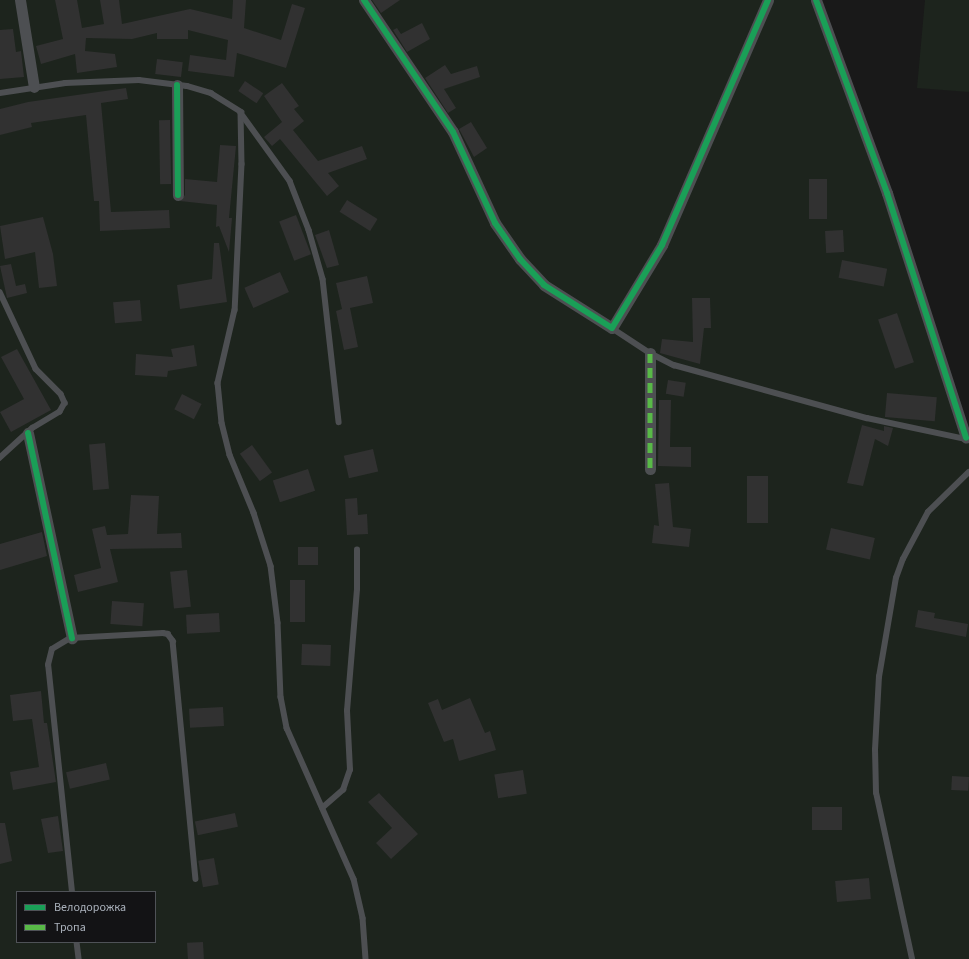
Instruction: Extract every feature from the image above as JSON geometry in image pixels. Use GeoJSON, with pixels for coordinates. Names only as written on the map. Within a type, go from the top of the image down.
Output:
{"type":"FeatureCollection","features":[{"type":"Feature","properties":{"kind":"street"},"geometry":{"type":"LineString","coordinates":[[20,0],[34,87]]}},
{"type":"Feature","properties":{"kind":"street"},"geometry":{"type":"LineString","coordinates":[[364,0],[453,132],[495,223],[520,259],[544,285],[612,328],[662,245],[768,0]]}},
{"type":"Feature","properties":{"kind":"street"},"geometry":{"type":"LineString","coordinates":[[816,0],[887,193],[968,439]]}},
{"type":"Feature","properties":{"kind":"street"},"geometry":{"type":"LineString","coordinates":[[177,85],[178,195]]}},
{"type":"Feature","properties":{"kind":"street"},"geometry":{"type":"LineString","coordinates":[[650,353],[650,469]]}},
{"type":"Feature","properties":{"kind":"street"},"geometry":{"type":"LineString","coordinates":[[28,433],[72,638]]}},
{"type":"Feature","properties":{"kind":"lane"},"geometry":{"type":"LineString","coordinates":[[0,93],[34,87],[99,80],[139,80],[177,85],[211,93],[241,112],[290,181],[309,230],[323,279],[339,422]]}},
{"type":"Feature","properties":{"kind":"lane"},"geometry":{"type":"LineString","coordinates":[[241,112],[242,158],[235,310],[232,327],[219,373],[218,394],[224,437],[254,513],[271,566],[278,623],[281,697],[287,728],[354,879],[363,918],[366,959]]}},
{"type":"Feature","properties":{"kind":"lane"},"geometry":{"type":"LineString","coordinates":[[0,292],[36,369],[64,398],[64,403],[60,412],[28,433],[0,458]]}},
{"type":"Feature","properties":{"kind":"lane"},"geometry":{"type":"LineString","coordinates":[[612,328],[650,353],[674,365],[867,418],[968,439]]}},
{"type":"Feature","properties":{"kind":"lane"},"geometry":{"type":"LineString","coordinates":[[912,959],[876,793],[875,750],[879,677],[896,578],[903,559],[928,512],[969,472]]}},
{"type":"Feature","properties":{"kind":"lane"},"geometry":{"type":"LineString","coordinates":[[322,808],[343,790],[350,770],[347,710],[357,589],[357,550]]}},
{"type":"Feature","properties":{"kind":"lane"},"geometry":{"type":"LineString","coordinates":[[72,891],[48,664],[49,655],[55,645],[72,638],[163,633],[168,634],[174,641],[196,879]]}},
{"type":"Feature","properties":{"kind":"lane"},"geometry":{"type":"LineString","coordinates":[[77,943],[79,959]]}},
{"type":"Feature","properties":{"kind":"shaded area"},"geometry":{"type":"Polygon","coordinates":[[[0,0],[819,0],[962,428],[969,429],[969,959],[0,959],[0,0]]]}},
{"type":"Feature","properties":{"kind":"shaded area"},"geometry":{"type":"Polygon","coordinates":[[[925,0],[969,0],[969,92],[917,88],[925,0]]]}},
{"type":"Feature","properties":{"kind":"building"},"geometry":{"type":"Polygon","coordinates":[[[55,0],[77,0],[82,28],[104,24],[100,0],[119,0],[122,24],[190,9],[232,19],[233,0],[246,0],[244,28],[281,40],[292,4],[305,8],[286,68],[237,53],[234,77],[188,71],[190,55],[226,60],[228,40],[188,30],[188,39],[157,39],[157,33],[132,39],[86,38],[85,51],[115,54],[117,67],[77,73],[75,54],[41,64],[36,46],[63,39],[55,0]]]}},
{"type":"Feature","properties":{"kind":"building"},"geometry":{"type":"Polygon","coordinates":[[[372,0],[400,0],[381,13],[372,0]]]}},
{"type":"Feature","properties":{"kind":"building"},"geometry":{"type":"Polygon","coordinates":[[[422,23],[430,39],[407,52],[393,30],[397,28],[401,34],[422,23]]]}},
{"type":"Feature","properties":{"kind":"building"},"geometry":{"type":"Polygon","coordinates":[[[13,29],[16,52],[21,51],[24,77],[0,79],[0,30],[13,29]]]}},
{"type":"Feature","properties":{"kind":"building"},"geometry":{"type":"Polygon","coordinates":[[[157,59],[183,62],[181,77],[155,74],[157,59]]]}},
{"type":"Feature","properties":{"kind":"building"},"geometry":{"type":"Polygon","coordinates":[[[445,65],[451,74],[477,66],[480,77],[444,89],[456,108],[448,113],[425,78],[445,65]]]}},
{"type":"Feature","properties":{"kind":"building"},"geometry":{"type":"Polygon","coordinates":[[[245,81],[263,93],[257,103],[238,91],[245,81]]]}},
{"type":"Feature","properties":{"kind":"building"},"geometry":{"type":"Polygon","coordinates":[[[282,83],[299,106],[294,109],[304,121],[293,130],[318,161],[362,146],[367,159],[328,173],[339,186],[327,196],[280,139],[272,146],[264,137],[282,122],[264,96],[282,83]]]}},
{"type":"Feature","properties":{"kind":"building"},"geometry":{"type":"Polygon","coordinates":[[[126,88],[128,99],[101,103],[111,212],[169,210],[170,228],[100,231],[99,201],[94,201],[86,115],[31,123],[32,127],[0,135],[0,109],[28,102],[126,88]]]}},
{"type":"Feature","properties":{"kind":"building"},"geometry":{"type":"Polygon","coordinates":[[[159,120],[170,120],[171,184],[160,184],[159,120]]]}},
{"type":"Feature","properties":{"kind":"building"},"geometry":{"type":"Polygon","coordinates":[[[471,122],[487,148],[474,157],[459,129],[471,122]]]}},
{"type":"Feature","properties":{"kind":"building"},"geometry":{"type":"Polygon","coordinates":[[[220,145],[236,146],[229,218],[232,218],[229,252],[219,226],[216,227],[217,205],[180,201],[185,195],[185,179],[217,182],[220,145]]]}},
{"type":"Feature","properties":{"kind":"building"},"geometry":{"type":"Polygon","coordinates":[[[809,179],[827,179],[827,219],[809,219],[809,179]]]}},
{"type":"Feature","properties":{"kind":"building"},"geometry":{"type":"Polygon","coordinates":[[[347,200],[378,219],[370,231],[340,212],[347,200]]]}},
{"type":"Feature","properties":{"kind":"building"},"geometry":{"type":"Polygon","coordinates":[[[296,215],[311,254],[294,261],[279,221],[296,215]]]}},
{"type":"Feature","properties":{"kind":"building"},"geometry":{"type":"Polygon","coordinates":[[[43,217],[53,254],[57,286],[39,288],[35,252],[5,259],[0,226],[43,217]]]}},
{"type":"Feature","properties":{"kind":"building"},"geometry":{"type":"Polygon","coordinates":[[[329,230],[339,265],[327,268],[315,235],[329,230]]]}},
{"type":"Feature","properties":{"kind":"building"},"geometry":{"type":"Polygon","coordinates":[[[843,230],[844,252],[826,253],[825,231],[843,230]]]}},
{"type":"Feature","properties":{"kind":"building"},"geometry":{"type":"Polygon","coordinates":[[[214,243],[219,243],[227,302],[180,309],[177,285],[212,279],[214,243]]]}},
{"type":"Feature","properties":{"kind":"building"},"geometry":{"type":"Polygon","coordinates":[[[842,260],[887,269],[884,286],[839,278],[842,260]]]}},
{"type":"Feature","properties":{"kind":"building"},"geometry":{"type":"Polygon","coordinates":[[[11,264],[16,286],[25,284],[27,293],[7,298],[0,266],[11,264]]]}},
{"type":"Feature","properties":{"kind":"building"},"geometry":{"type":"Polygon","coordinates":[[[280,272],[289,292],[253,308],[244,288],[280,272]]]}},
{"type":"Feature","properties":{"kind":"building"},"geometry":{"type":"Polygon","coordinates":[[[367,276],[373,303],[350,308],[358,347],[344,350],[336,311],[342,309],[336,283],[367,276]]]}},
{"type":"Feature","properties":{"kind":"building"},"geometry":{"type":"Polygon","coordinates":[[[692,298],[710,298],[711,328],[704,328],[700,364],[660,353],[662,339],[693,342],[692,298]]]}},
{"type":"Feature","properties":{"kind":"building"},"geometry":{"type":"Polygon","coordinates":[[[140,300],[142,321],[115,323],[113,302],[140,300]]]}},
{"type":"Feature","properties":{"kind":"building"},"geometry":{"type":"Polygon","coordinates":[[[897,313],[914,362],[895,369],[878,320],[897,313]]]}},
{"type":"Feature","properties":{"kind":"building"},"geometry":{"type":"Polygon","coordinates":[[[194,345],[197,366],[168,371],[167,377],[135,375],[136,354],[173,357],[171,349],[194,345]]]}},
{"type":"Feature","properties":{"kind":"building"},"geometry":{"type":"Polygon","coordinates":[[[17,349],[51,410],[11,432],[0,412],[24,399],[1,357],[17,349]]]}},
{"type":"Feature","properties":{"kind":"building"},"geometry":{"type":"Polygon","coordinates":[[[668,380],[686,383],[684,397],[666,394],[668,380]]]}},
{"type":"Feature","properties":{"kind":"building"},"geometry":{"type":"Polygon","coordinates":[[[887,393],[937,397],[935,421],[885,417],[887,393]]]}},
{"type":"Feature","properties":{"kind":"building"},"geometry":{"type":"Polygon","coordinates":[[[182,394],[202,404],[194,419],[174,409],[182,394]]]}},
{"type":"Feature","properties":{"kind":"building"},"geometry":{"type":"Polygon","coordinates":[[[659,400],[671,400],[670,447],[691,447],[691,467],[658,466],[659,400]]]}},
{"type":"Feature","properties":{"kind":"building"},"geometry":{"type":"Polygon","coordinates":[[[862,425],[884,431],[884,426],[893,428],[888,446],[875,439],[863,486],[847,483],[862,425]]]}},
{"type":"Feature","properties":{"kind":"building"},"geometry":{"type":"Polygon","coordinates":[[[105,443],[109,489],[93,490],[89,444],[105,443]]]}},
{"type":"Feature","properties":{"kind":"building"},"geometry":{"type":"Polygon","coordinates":[[[252,445],[272,473],[260,481],[240,454],[252,445]]]}},
{"type":"Feature","properties":{"kind":"building"},"geometry":{"type":"Polygon","coordinates":[[[373,449],[378,471],[349,478],[344,456],[373,449]]]}},
{"type":"Feature","properties":{"kind":"building"},"geometry":{"type":"Polygon","coordinates":[[[308,469],[315,491],[280,502],[273,480],[308,469]]]}},
{"type":"Feature","properties":{"kind":"building"},"geometry":{"type":"Polygon","coordinates":[[[747,476],[768,476],[768,523],[747,523],[747,476]]]}},
{"type":"Feature","properties":{"kind":"building"},"geometry":{"type":"Polygon","coordinates":[[[669,483],[673,527],[691,529],[689,547],[652,543],[654,525],[659,526],[655,484],[669,483]]]}},
{"type":"Feature","properties":{"kind":"building"},"geometry":{"type":"Polygon","coordinates":[[[131,495],[159,496],[157,534],[181,533],[182,548],[110,549],[118,582],[78,592],[74,575],[101,568],[92,529],[105,526],[107,535],[128,534],[131,495]]]}},
{"type":"Feature","properties":{"kind":"building"},"geometry":{"type":"Polygon","coordinates":[[[357,498],[358,515],[367,514],[368,534],[347,535],[345,499],[357,498]]]}},
{"type":"Feature","properties":{"kind":"building"},"geometry":{"type":"Polygon","coordinates":[[[831,528],[875,538],[870,560],[826,549],[831,528]]]}},
{"type":"Feature","properties":{"kind":"building"},"geometry":{"type":"Polygon","coordinates":[[[42,532],[47,556],[0,570],[0,544],[42,532]]]}},
{"type":"Feature","properties":{"kind":"building"},"geometry":{"type":"Polygon","coordinates":[[[298,547],[318,547],[318,565],[298,565],[298,547]]]}},
{"type":"Feature","properties":{"kind":"building"},"geometry":{"type":"Polygon","coordinates":[[[187,570],[191,607],[174,609],[170,572],[187,570]]]}},
{"type":"Feature","properties":{"kind":"building"},"geometry":{"type":"Polygon","coordinates":[[[290,580],[305,580],[305,622],[290,622],[290,580]]]}},
{"type":"Feature","properties":{"kind":"building"},"geometry":{"type":"Polygon","coordinates":[[[112,601],[144,603],[142,626],[110,624],[112,601]]]}},
{"type":"Feature","properties":{"kind":"building"},"geometry":{"type":"Polygon","coordinates":[[[918,610],[935,613],[934,618],[968,624],[966,637],[915,627],[918,610]]]}},
{"type":"Feature","properties":{"kind":"building"},"geometry":{"type":"Polygon","coordinates":[[[219,613],[220,632],[187,634],[186,615],[219,613]]]}},
{"type":"Feature","properties":{"kind":"building"},"geometry":{"type":"Polygon","coordinates":[[[302,644],[331,645],[330,666],[301,665],[302,644]]]}},
{"type":"Feature","properties":{"kind":"building"},"geometry":{"type":"Polygon","coordinates":[[[41,691],[44,723],[47,723],[56,782],[13,790],[10,772],[39,767],[32,719],[13,721],[10,695],[41,691]]]}},
{"type":"Feature","properties":{"kind":"building"},"geometry":{"type":"Polygon","coordinates":[[[470,698],[485,733],[490,731],[496,750],[459,761],[453,739],[444,742],[428,703],[438,699],[442,710],[470,698]]]}},
{"type":"Feature","properties":{"kind":"building"},"geometry":{"type":"Polygon","coordinates":[[[223,707],[224,726],[190,728],[189,709],[223,707]]]}},
{"type":"Feature","properties":{"kind":"building"},"geometry":{"type":"Polygon","coordinates":[[[106,763],[110,780],[70,789],[66,772],[106,763]]]}},
{"type":"Feature","properties":{"kind":"building"},"geometry":{"type":"Polygon","coordinates":[[[523,770],[527,794],[498,798],[494,775],[523,770]]]}},
{"type":"Feature","properties":{"kind":"building"},"geometry":{"type":"Polygon","coordinates":[[[952,776],[969,777],[968,791],[951,790],[952,776]]]}},
{"type":"Feature","properties":{"kind":"building"},"geometry":{"type":"Polygon","coordinates":[[[379,793],[418,834],[391,859],[376,843],[392,828],[368,802],[379,793]]]}},
{"type":"Feature","properties":{"kind":"building"},"geometry":{"type":"Polygon","coordinates":[[[812,807],[842,807],[842,830],[812,830],[812,807]]]}},
{"type":"Feature","properties":{"kind":"building"},"geometry":{"type":"Polygon","coordinates":[[[235,813],[238,827],[198,835],[195,822],[235,813]]]}},
{"type":"Feature","properties":{"kind":"building"},"geometry":{"type":"Polygon","coordinates":[[[58,816],[63,851],[48,853],[41,819],[58,816]]]}},
{"type":"Feature","properties":{"kind":"building"},"geometry":{"type":"Polygon","coordinates":[[[0,823],[5,823],[12,861],[0,864],[0,823]]]}},
{"type":"Feature","properties":{"kind":"building"},"geometry":{"type":"Polygon","coordinates":[[[214,858],[219,885],[203,887],[198,861],[214,858]]]}},
{"type":"Feature","properties":{"kind":"building"},"geometry":{"type":"Polygon","coordinates":[[[869,878],[871,899],[837,902],[835,881],[869,878]]]}},
{"type":"Feature","properties":{"kind":"building"},"geometry":{"type":"Polygon","coordinates":[[[203,942],[204,959],[188,959],[187,943],[203,942]]]}},
{"type":"Feature","properties":{"kind":"marked path"},"geometry":{"type":"LineString","coordinates":[[650,353],[650,469]]}},
{"type":"Feature","properties":{"kind":"cycle path"},"geometry":{"type":"LineString","coordinates":[[364,0],[453,132],[495,223],[520,259],[544,285],[612,328],[662,245],[768,0]]}},
{"type":"Feature","properties":{"kind":"cycle path"},"geometry":{"type":"LineString","coordinates":[[816,0],[887,193],[966,438]]}},
{"type":"Feature","properties":{"kind":"cycle path"},"geometry":{"type":"LineString","coordinates":[[177,85],[178,195]]}},
{"type":"Feature","properties":{"kind":"cycle path"},"geometry":{"type":"LineString","coordinates":[[28,433],[72,638]]}}]}
